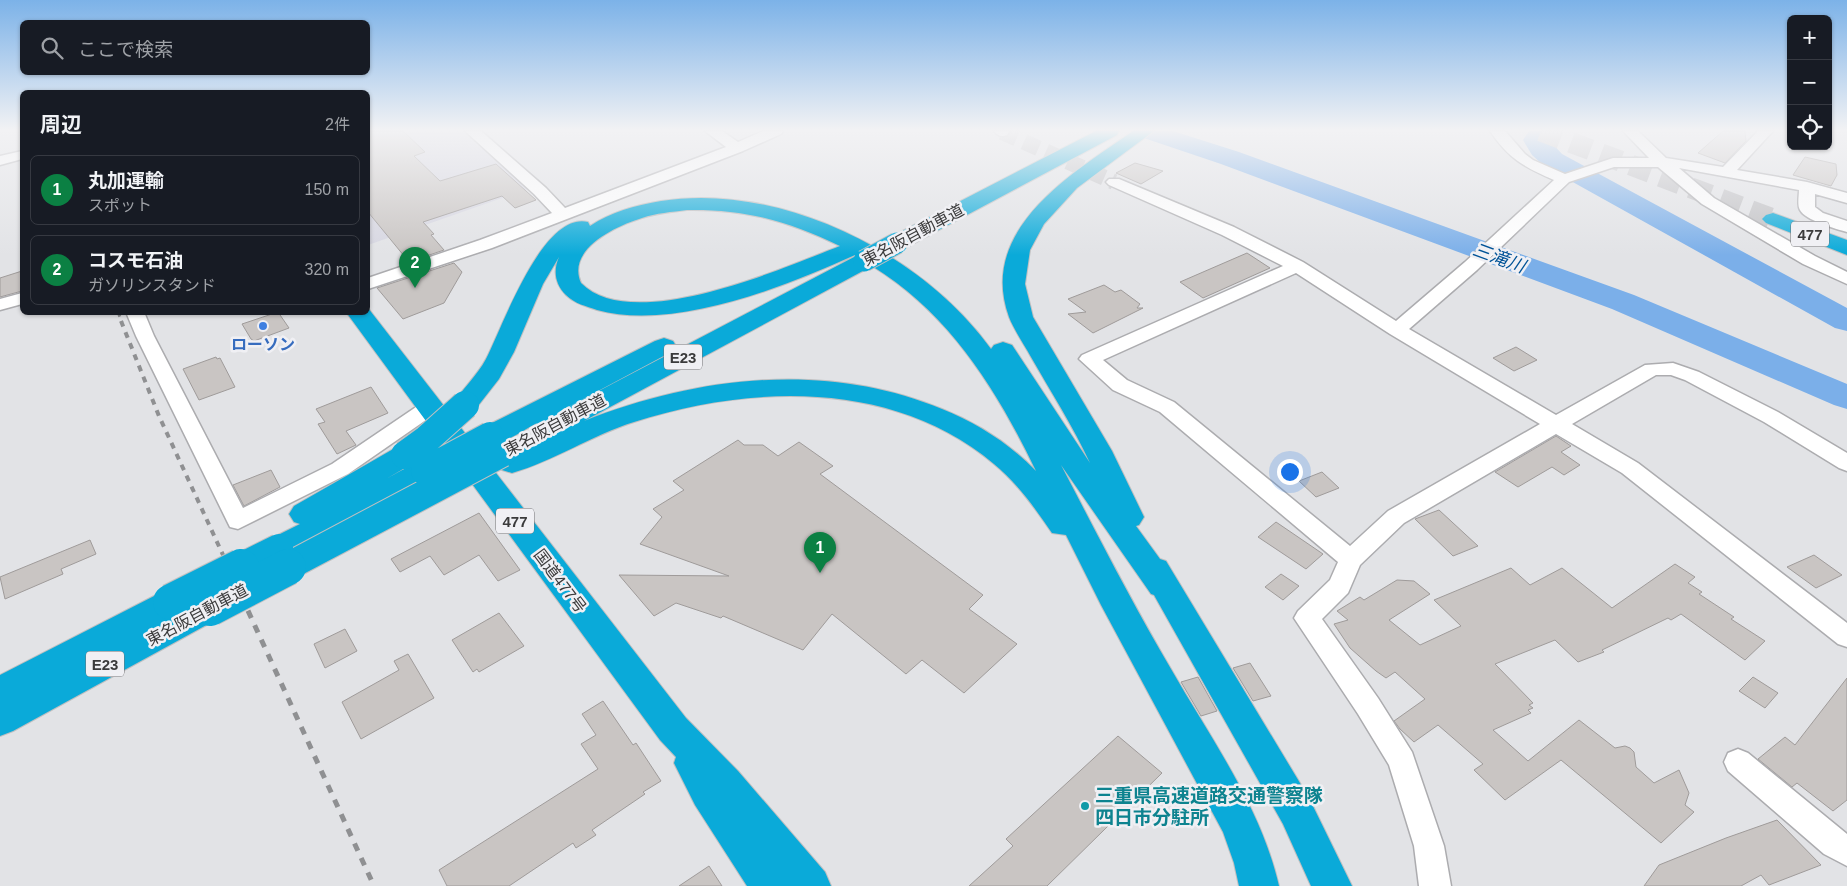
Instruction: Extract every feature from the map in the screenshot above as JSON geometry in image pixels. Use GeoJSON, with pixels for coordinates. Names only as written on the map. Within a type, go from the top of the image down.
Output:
{"type":"FeatureCollection","features":[{"type":"Feature","properties":{"kind":"highway","name":"東名阪自動車道"},"geometry":{"type":"LineString","coordinates":[[888,239],[1004,172]]}},
{"type":"Feature","properties":{"kind":"highway","name":"東名阪自動車道"},"geometry":{"type":"LineString","coordinates":[[0,720],[210,608],[279,550],[415,463],[501,451],[855,256],[1025,172]]}},
{"type":"Feature","properties":{"kind":"highway"},"geometry":{"type":"LineString","coordinates":[[1086,172],[1070,184],[1035,220],[1019,250],[1014,284],[1021,317],[1098,451],[1162,585]]}},
{"type":"Feature","properties":{"kind":"highway"},"geometry":{"type":"LineString","coordinates":[[415,463],[434,433],[464,405],[490,373],[502,354],[531,283],[541,266],[565,238],[581,226],[598,217],[638,202],[685,194],[732,195],[777,203],[818,215],[884,246],[927,274],[972,312],[991,334],[1009,358],[1071,458],[1162,585],[1232,700],[1296,811],[1332,886]]}},
{"type":"Feature","properties":{"kind":"highway"},"geometry":{"type":"LineString","coordinates":[[855,256],[690,304],[664,308],[627,309],[600,304],[584,297],[572,288],[567,278],[567,266],[578,246],[590,234],[625,216],[644,210],[684,204],[730,205],[774,212],[818,228],[864,250],[906,276],[941,306],[993,367],[1055,479],[1111,594],[1240,825],[1254,863],[1259,886]]}},
{"type":"Feature","properties":{"kind":"highway","name":"477"},"geometry":{"type":"LineString","coordinates":[[1847,236],[1779,215],[1847,248]]}},
{"type":"Feature","properties":{"kind":"highway","name":"国道477号"},"geometry":{"type":"LineString","coordinates":[[360,315],[673,729],[725,783],[811,886]]}},
{"type":"Feature","properties":{"kind":"highway"},"geometry":{"type":"LineString","coordinates":[[279,550],[501,451],[696,396],[728,390],[794,386],[859,392],[890,399],[945,419],[996,450],[1038,490],[1111,594]]}},
{"type":"Feature","properties":{"kind":"highway","name":"東名阪自動車道"},"geometry":{"type":"LineString","coordinates":[[0,692],[170,596],[279,550]]}},
{"type":"Feature","properties":{"kind":"highway"},"geometry":{"type":"LineString","coordinates":[[0,682],[170,596]]}},
{"type":"Feature","properties":{"kind":"highway","name":"国道477号"},"geometry":{"type":"LineString","coordinates":[[673,729],[708,793],[770,886]]}},
{"type":"Feature","properties":{"kind":"street"},"geometry":{"type":"LineString","coordinates":[[519,172],[562,214]]}},
{"type":"Feature","properties":{"kind":"street"},"geometry":{"type":"LineString","coordinates":[[370,283],[486,244],[673,172]]}},
{"type":"Feature","properties":{"kind":"street"},"geometry":{"type":"LineString","coordinates":[[1552,172],[1567,178]]}},
{"type":"Feature","properties":{"kind":"street"},"geometry":{"type":"LineString","coordinates":[[1397,330],[1471,266],[1567,178],[1583,172]]}},
{"type":"Feature","properties":{"kind":"street"},"geometry":{"type":"LineString","coordinates":[[1674,172],[1708,201],[1809,260],[1847,279]]}},
{"type":"Feature","properties":{"kind":"street"},"geometry":{"type":"LineString","coordinates":[[1729,172],[1807,187],[1847,198]]}},
{"type":"Feature","properties":{"kind":"street"},"geometry":{"type":"LineString","coordinates":[[1114,182],[1228,231],[1298,266],[1397,330],[1630,468],[1847,637]]}},
{"type":"Feature","properties":{"kind":"street"},"geometry":{"type":"LineString","coordinates":[[1807,187],[1807,209],[1817,216],[1847,227]]}},
{"type":"Feature","properties":{"kind":"street"},"geometry":{"type":"LineString","coordinates":[[1298,266],[1089,359],[1120,385],[1167,407],[1351,560]]}},
{"type":"Feature","properties":{"kind":"street"},"geometry":{"type":"LineString","coordinates":[[0,304],[20,299]]}},
{"type":"Feature","properties":{"kind":"street"},"geometry":{"type":"LineString","coordinates":[[136,315],[238,521],[340,469],[429,408]]}},
{"type":"Feature","properties":{"kind":"street"},"geometry":{"type":"LineString","coordinates":[[1435,886],[1429,846],[1402,761],[1368,706],[1307,618],[1339,586],[1351,560],[1396,518],[1640,374],[1652,369],[1673,369],[1692,376],[1771,417],[1847,463]]}},
{"type":"Feature","properties":{"kind":"street"},"geometry":{"type":"LineString","coordinates":[[1738,762],[1835,844],[1847,851]]}},
{"type":"Feature","properties":{"kind":"shaded area"},"geometry":{"type":"Polygon","coordinates":[[[370,172],[510,172],[528,189],[370,244],[370,172]]]}},
{"type":"Feature","properties":{"kind":"building"},"geometry":{"type":"Polygon","coordinates":[[[370,172],[431,172],[440,181],[469,172],[505,172],[536,200],[515,208],[502,196],[423,222],[434,234],[431,235],[444,250],[409,262],[370,214],[370,172]]]}},
{"type":"Feature","properties":{"kind":"building"},"geometry":{"type":"Polygon","coordinates":[[[1117,172],[1161,172],[1141,184],[1117,172]]]}},
{"type":"Feature","properties":{"kind":"building"},"geometry":{"type":"Polygon","coordinates":[[[1795,172],[1837,172],[1837,175],[1831,186],[1793,175],[1795,172]]]}},
{"type":"Feature","properties":{"kind":"building"},"geometry":{"type":"Polygon","coordinates":[[[1247,253],[1270,268],[1203,298],[1180,282],[1247,253]]]}},
{"type":"Feature","properties":{"kind":"building"},"geometry":{"type":"Polygon","coordinates":[[[454,263],[462,272],[444,303],[403,319],[377,288],[454,263]]]}},
{"type":"Feature","properties":{"kind":"building"},"geometry":{"type":"Polygon","coordinates":[[[20,272],[20,292],[0,297],[0,278],[20,272]]]}},
{"type":"Feature","properties":{"kind":"building"},"geometry":{"type":"Polygon","coordinates":[[[1104,285],[1115,292],[1121,290],[1140,304],[1137,308],[1143,308],[1093,333],[1068,314],[1086,312],[1068,299],[1104,285]]]}},
{"type":"Feature","properties":{"kind":"building"},"geometry":{"type":"Polygon","coordinates":[[[269,315],[280,315],[289,328],[254,341],[242,324],[269,315]]]}},
{"type":"Feature","properties":{"kind":"building"},"geometry":{"type":"Polygon","coordinates":[[[1516,347],[1537,360],[1514,371],[1493,358],[1516,347]]]}},
{"type":"Feature","properties":{"kind":"building"},"geometry":{"type":"Polygon","coordinates":[[[216,357],[217,359],[220,358],[235,387],[199,400],[183,369],[216,357]]]}},
{"type":"Feature","properties":{"kind":"building"},"geometry":{"type":"Polygon","coordinates":[[[371,387],[388,413],[346,431],[356,445],[337,454],[318,424],[325,422],[316,409],[371,387]]]}},
{"type":"Feature","properties":{"kind":"building"},"geometry":{"type":"Polygon","coordinates":[[[1556,436],[1571,446],[1561,452],[1580,465],[1564,475],[1552,467],[1518,487],[1495,472],[1556,436]]]}},
{"type":"Feature","properties":{"kind":"building"},"geometry":{"type":"Polygon","coordinates":[[[738,440],[744,445],[763,445],[778,456],[799,442],[833,466],[820,474],[983,595],[969,609],[1017,644],[964,693],[922,660],[906,674],[832,614],[803,650],[723,616],[721,618],[676,603],[654,616],[619,575],[729,576],[640,544],[662,517],[653,509],[684,490],[673,481],[738,440]]]}},
{"type":"Feature","properties":{"kind":"building"},"geometry":{"type":"Polygon","coordinates":[[[271,470],[280,487],[244,506],[233,485],[271,470]]]}},
{"type":"Feature","properties":{"kind":"building"},"geometry":{"type":"Polygon","coordinates":[[[1322,472],[1339,488],[1316,497],[1299,481],[1322,472]]]}},
{"type":"Feature","properties":{"kind":"building"},"geometry":{"type":"Polygon","coordinates":[[[1439,510],[1478,546],[1453,556],[1415,519],[1439,510]]]}},
{"type":"Feature","properties":{"kind":"building"},"geometry":{"type":"Polygon","coordinates":[[[479,513],[520,570],[498,581],[479,555],[444,575],[430,556],[400,572],[391,559],[479,513]]]}},
{"type":"Feature","properties":{"kind":"building"},"geometry":{"type":"Polygon","coordinates":[[[1276,522],[1323,554],[1306,569],[1258,537],[1276,522]]]}},
{"type":"Feature","properties":{"kind":"building"},"geometry":{"type":"Polygon","coordinates":[[[90,540],[96,554],[61,569],[63,574],[5,599],[0,577],[90,540]]]}},
{"type":"Feature","properties":{"kind":"building"},"geometry":{"type":"Polygon","coordinates":[[[1814,555],[1842,575],[1816,588],[1787,567],[1814,555]]]}},
{"type":"Feature","properties":{"kind":"building"},"geometry":{"type":"Polygon","coordinates":[[[1675,564],[1695,577],[1688,583],[1702,592],[1699,594],[1734,617],[1731,619],[1765,641],[1745,660],[1681,614],[1671,620],[1668,618],[1602,650],[1604,652],[1578,662],[1555,640],[1495,664],[1533,703],[1529,705],[1533,708],[1528,710],[1531,713],[1493,730],[1528,761],[1579,720],[1615,748],[1625,746],[1630,748],[1634,752],[1636,767],[1654,783],[1679,770],[1689,793],[1685,805],[1694,812],[1661,843],[1561,760],[1505,800],[1474,770],[1483,764],[1438,725],[1414,742],[1394,721],[1425,699],[1395,672],[1386,678],[1376,671],[1350,648],[1334,624],[1348,620],[1337,611],[1360,597],[1364,600],[1397,580],[1414,581],[1430,594],[1389,620],[1420,645],[1461,626],[1434,600],[1511,568],[1530,585],[1562,568],[1612,608],[1675,564]]]}},
{"type":"Feature","properties":{"kind":"building"},"geometry":{"type":"Polygon","coordinates":[[[1281,574],[1299,586],[1283,600],[1265,587],[1281,574]]]}},
{"type":"Feature","properties":{"kind":"building"},"geometry":{"type":"Polygon","coordinates":[[[499,613],[524,646],[479,672],[477,669],[473,672],[452,640],[499,613]]]}},
{"type":"Feature","properties":{"kind":"building"},"geometry":{"type":"Polygon","coordinates":[[[345,629],[357,651],[325,668],[314,644],[345,629]]]}},
{"type":"Feature","properties":{"kind":"building"},"geometry":{"type":"Polygon","coordinates":[[[408,654],[434,698],[361,739],[342,702],[399,670],[394,661],[408,654]]]}},
{"type":"Feature","properties":{"kind":"building"},"geometry":{"type":"Polygon","coordinates":[[[1250,663],[1271,696],[1253,701],[1233,668],[1250,663]]]}},
{"type":"Feature","properties":{"kind":"building"},"geometry":{"type":"Polygon","coordinates":[[[1198,677],[1217,711],[1201,716],[1181,682],[1198,677]]]}},
{"type":"Feature","properties":{"kind":"building"},"geometry":{"type":"Polygon","coordinates":[[[1753,677],[1778,693],[1765,708],[1739,691],[1753,677]]]}},
{"type":"Feature","properties":{"kind":"building"},"geometry":{"type":"Polygon","coordinates":[[[1847,678],[1847,800],[1833,811],[1797,783],[1792,787],[1758,759],[1785,737],[1795,745],[1847,678]]]}},
{"type":"Feature","properties":{"kind":"building"},"geometry":{"type":"Polygon","coordinates":[[[603,701],[633,745],[636,743],[661,781],[592,830],[596,835],[576,848],[573,843],[509,886],[447,886],[439,870],[598,769],[581,744],[596,735],[582,714],[603,701]]]}},
{"type":"Feature","properties":{"kind":"building","name":"三重県高速道路交通警察隊 四日市分駐所"},"geometry":{"type":"Polygon","coordinates":[[[1118,736],[1162,773],[1047,886],[969,886],[1013,846],[1006,839],[1118,736]]]}},
{"type":"Feature","properties":{"kind":"building"},"geometry":{"type":"Polygon","coordinates":[[[1777,820],[1821,865],[1769,885],[1761,875],[1741,886],[1644,886],[1659,865],[1777,820]]]}},
{"type":"Feature","properties":{"kind":"building"},"geometry":{"type":"Polygon","coordinates":[[[709,866],[722,886],[679,886],[709,866]]]}},
{"type":"Feature","properties":{"kind":"waterway","name":"三滝川"},"geometry":{"type":"LineString","coordinates":[[1269,172],[1623,302],[1847,397]]}},
{"type":"Feature","properties":{"kind":"waterway"},"geometry":{"type":"LineString","coordinates":[[1576,172],[1847,321]]}},
{"type":"Feature","properties":{"kind":"tunnel"},"geometry":{"type":"LineString","coordinates":[[1092,172],[1114,182]]}},
{"type":"Feature","properties":{"kind":"tunnel"},"geometry":{"type":"LineString","coordinates":[[1650,172],[1773,219]]}},
{"type":"Feature","properties":{"kind":"railway"},"geometry":{"type":"LineString","coordinates":[[119,315],[122,322]]}},
{"type":"Feature","properties":{"kind":"railway"},"geometry":{"type":"LineString","coordinates":[[121,321],[159,416],[229,568]]}},
{"type":"Feature","properties":{"kind":"railway"},"geometry":{"type":"LineString","coordinates":[[228,567],[374,886]]}},
{"type":"Feature","properties":{"kind":"place","name":"コスモ石油"},"geometry":{"type":"Point","coordinates":[415,288]}},
{"type":"Feature","properties":{"kind":"place","name":"ローソン"},"geometry":{"type":"Point","coordinates":[263,326]}},
{"type":"Feature","properties":{"kind":"place","name":"丸加運輸"},"geometry":{"type":"Point","coordinates":[820,573]}},
{"type":"Feature","properties":{"kind":"place","name":"三重県高速道路交通警察隊 四日市分駐所"},"geometry":{"type":"Point","coordinates":[1085,806]}}]}
